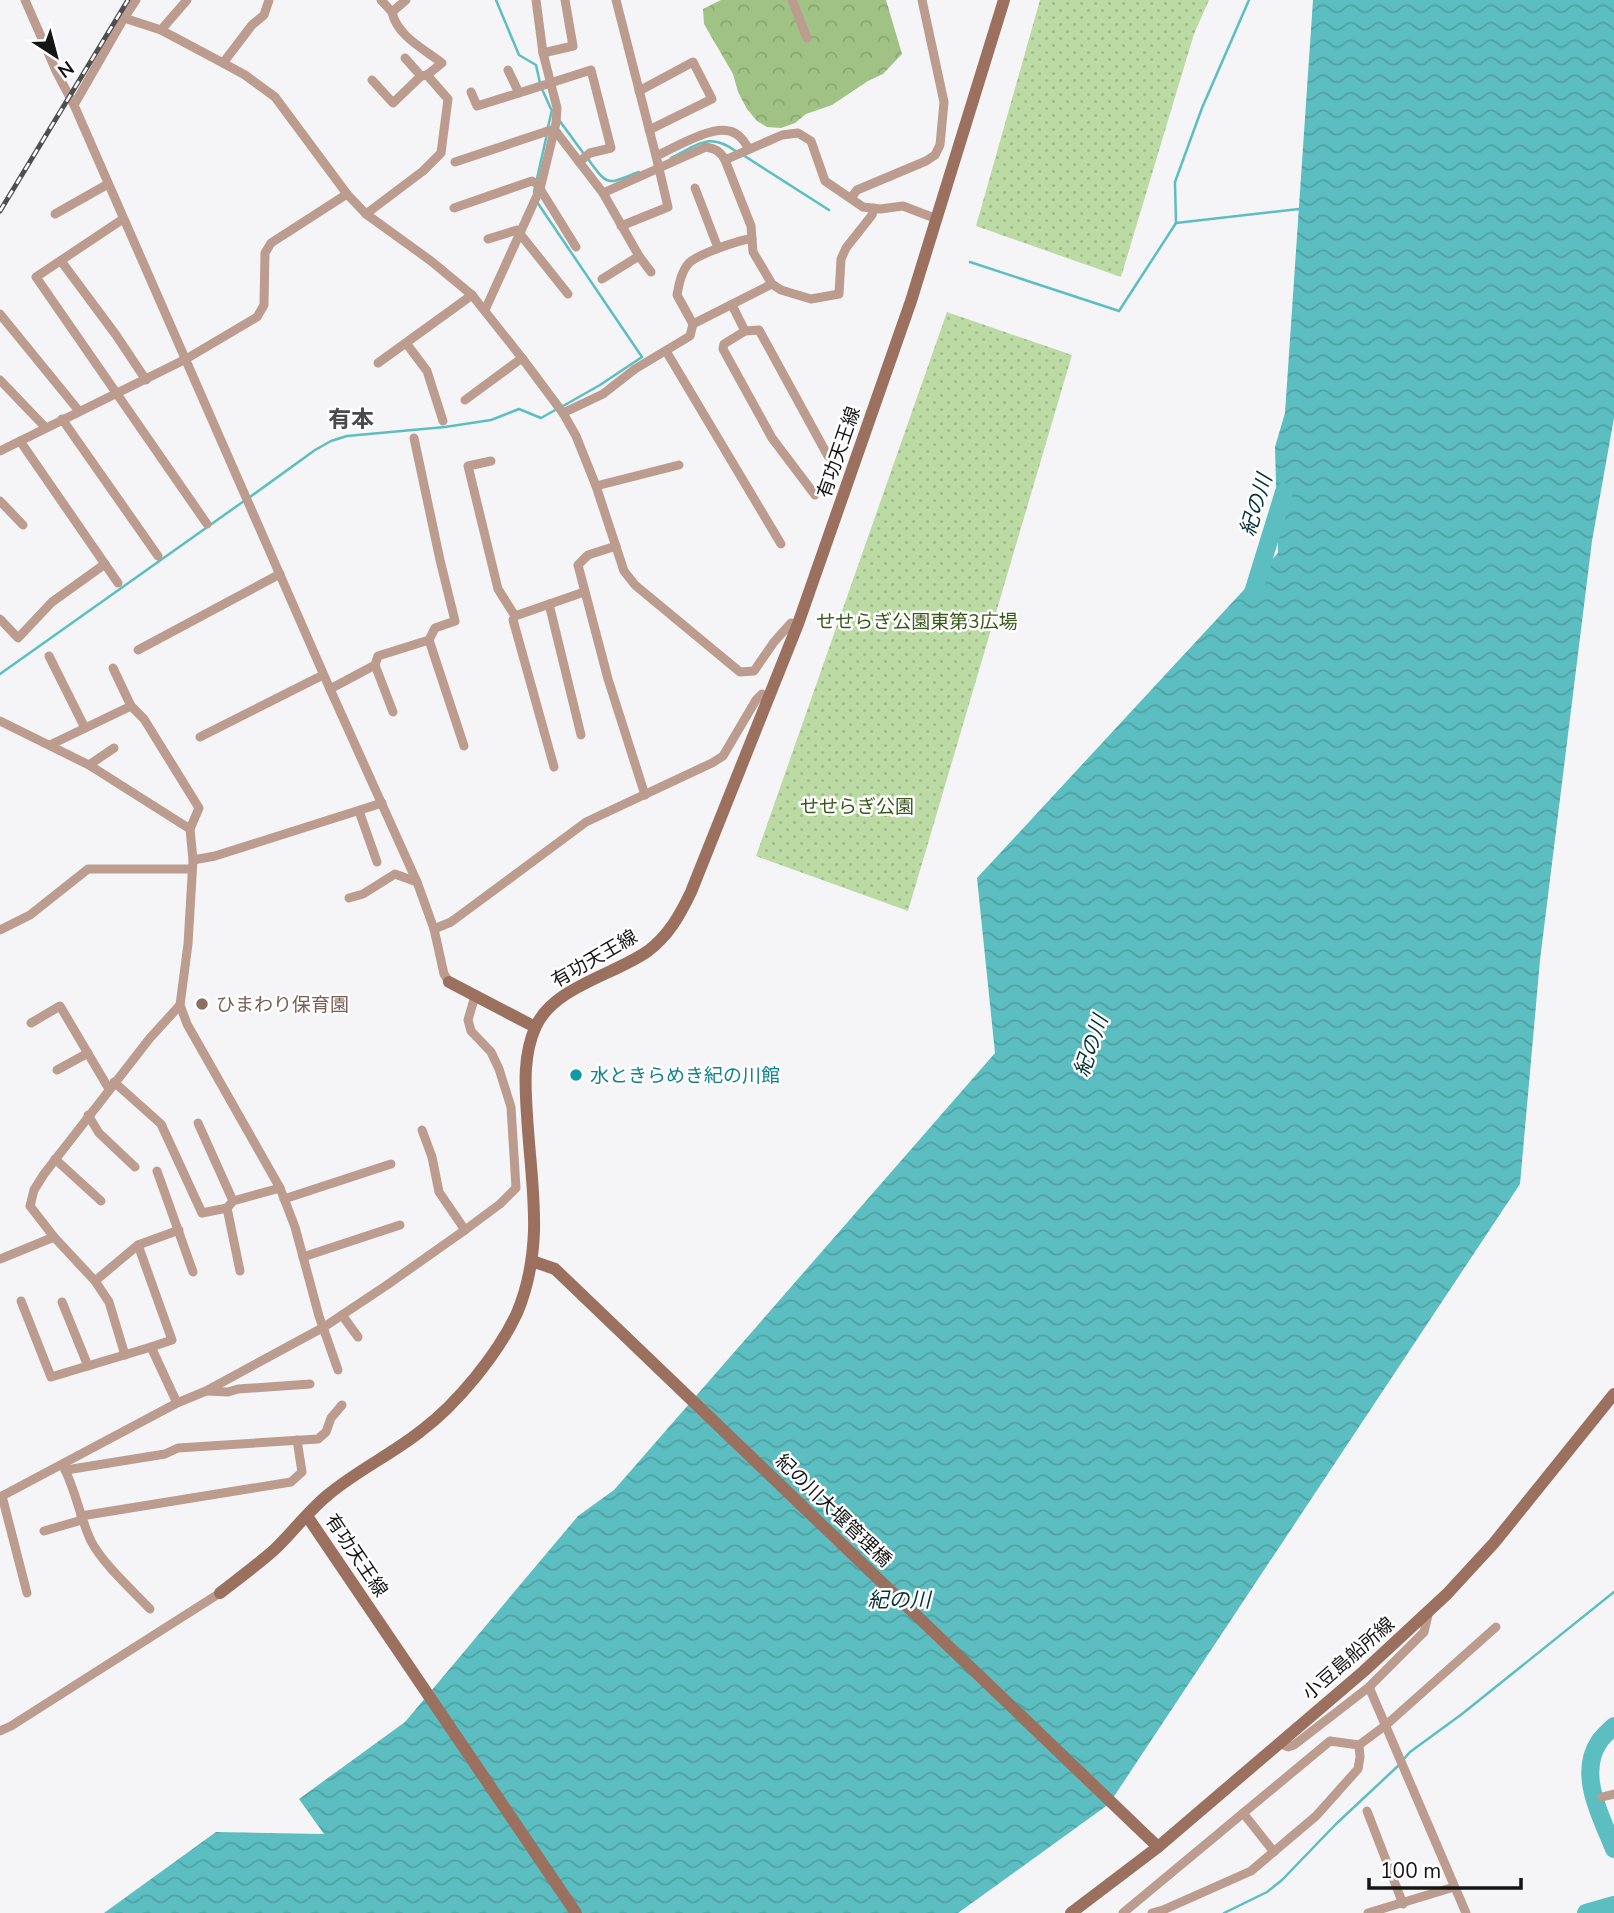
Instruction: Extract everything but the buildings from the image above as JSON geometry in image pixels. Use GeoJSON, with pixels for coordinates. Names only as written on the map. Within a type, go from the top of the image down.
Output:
{"type":"FeatureCollection","features":[{"type":"Feature","properties":{"kind":"main road","name":"有功天王線"},"geometry":{"type":"LineString","coordinates":[[576,1913],[307,1516],[333,1491],[438,1418],[462,1393],[498,1345],[517,1312],[532,1261],[534,1226],[525,1061],[535,1027],[544,1013],[560,999],[630,963],[649,950],[665,936],[679,917],[799,624],[911,301],[1004,0]]}},
{"type":"Feature","properties":{"kind":"main road"},"geometry":{"type":"LineString","coordinates":[[449,982],[535,1027]]}},
{"type":"Feature","properties":{"kind":"main road","name":"紀の川大堰管理橋"},"geometry":{"type":"LineString","coordinates":[[532,1261],[555,1269],[1158,1847]]}},
{"type":"Feature","properties":{"kind":"main road","name":"小豆島船所線"},"geometry":{"type":"LineString","coordinates":[[1071,1913],[1158,1847],[1364,1671],[1447,1594],[1494,1543],[1614,1394]]}},
{"type":"Feature","properties":{"kind":"main road"},"geometry":{"type":"LineString","coordinates":[[220,1592],[273,1551],[307,1516]]}},
{"type":"Feature","properties":{"kind":"street"},"geometry":{"type":"LineString","coordinates":[[25,0],[74,105],[323,675],[417,882],[433,929],[443,974],[449,982]]}},
{"type":"Feature","properties":{"kind":"street"},"geometry":{"type":"LineString","coordinates":[[74,105],[136,0]]}},
{"type":"Feature","properties":{"kind":"street"},"geometry":{"type":"LineString","coordinates":[[160,30],[187,0]]}},
{"type":"Feature","properties":{"kind":"street"},"geometry":{"type":"LineString","coordinates":[[223,63],[252,25],[264,15],[269,0]]}},
{"type":"Feature","properties":{"kind":"street"},"geometry":{"type":"LineString","coordinates":[[372,80],[393,103],[442,63],[401,32],[392,12],[381,0]]}},
{"type":"Feature","properties":{"kind":"street"},"geometry":{"type":"LineString","coordinates":[[392,12],[405,0]]}},
{"type":"Feature","properties":{"kind":"street"},"geometry":{"type":"LineString","coordinates":[[485,310],[521,233],[558,108],[544,85],[536,0]]}},
{"type":"Feature","properties":{"kind":"street"},"geometry":{"type":"LineString","coordinates":[[542,53],[573,46],[565,0]]}},
{"type":"Feature","properties":{"kind":"street"},"geometry":{"type":"LineString","coordinates":[[616,0],[668,207],[621,226]]}},
{"type":"Feature","properties":{"kind":"street"},"geometry":{"type":"LineString","coordinates":[[792,0],[807,38]]}},
{"type":"Feature","properties":{"kind":"street"},"geometry":{"type":"LineString","coordinates":[[850,198],[857,190],[926,161],[935,155],[940,145],[944,102],[922,0]]}},
{"type":"Feature","properties":{"kind":"street"},"geometry":{"type":"LineString","coordinates":[[124,18],[160,30],[245,75],[275,97],[347,194],[366,214],[431,261],[472,295],[560,409],[576,436],[596,486],[624,572],[635,585],[740,672],[754,671],[791,623],[799,624]]}},
{"type":"Feature","properties":{"kind":"street"},"geometry":{"type":"LineString","coordinates":[[366,214],[423,171],[441,153],[448,99],[405,58]]}},
{"type":"Feature","properties":{"kind":"street"},"geometry":{"type":"LineString","coordinates":[[639,91],[693,62],[712,99],[649,130]]}},
{"type":"Feature","properties":{"kind":"street"},"geometry":{"type":"LineString","coordinates":[[508,70],[519,93]]}},
{"type":"Feature","properties":{"kind":"street"},"geometry":{"type":"LineString","coordinates":[[471,92],[477,106],[590,70],[611,148],[584,158]]}},
{"type":"Feature","properties":{"kind":"street"},"geometry":{"type":"LineString","coordinates":[[551,128],[584,158],[621,226],[651,272]]}},
{"type":"Feature","properties":{"kind":"street"},"geometry":{"type":"LineString","coordinates":[[455,162],[551,128]]}},
{"type":"Feature","properties":{"kind":"street"},"geometry":{"type":"LineString","coordinates":[[603,193],[712,131],[728,130],[739,135],[748,150]]}},
{"type":"Feature","properties":{"kind":"street"},"geometry":{"type":"LineString","coordinates":[[728,158],[782,135],[798,132],[811,141],[825,181],[863,207],[903,206],[937,219]]}},
{"type":"Feature","properties":{"kind":"street"},"geometry":{"type":"LineString","coordinates":[[658,162],[706,147],[728,158],[751,226],[753,252],[772,285],[811,299],[839,294],[841,260],[846,248],[872,215],[874,208]]}},
{"type":"Feature","properties":{"kind":"street"},"geometry":{"type":"LineString","coordinates":[[55,214],[108,184]]}},
{"type":"Feature","properties":{"kind":"street"},"geometry":{"type":"LineString","coordinates":[[695,188],[718,248]]}},
{"type":"Feature","properties":{"kind":"street"},"geometry":{"type":"LineString","coordinates":[[454,208],[536,189]]}},
{"type":"Feature","properties":{"kind":"street"},"geometry":{"type":"LineString","coordinates":[[536,189],[576,247]]}},
{"type":"Feature","properties":{"kind":"street"},"geometry":{"type":"LineString","coordinates":[[0,451],[146,380],[257,317],[264,305],[265,253],[271,243],[347,194]]}},
{"type":"Feature","properties":{"kind":"street"},"geometry":{"type":"LineString","coordinates":[[123,219],[36,278],[207,524]]}},
{"type":"Feature","properties":{"kind":"street"},"geometry":{"type":"LineString","coordinates":[[488,239],[517,230],[568,294]]}},
{"type":"Feature","properties":{"kind":"street"},"geometry":{"type":"LineString","coordinates":[[560,409],[603,394],[635,369],[690,336],[693,324],[677,295],[681,275],[690,262],[718,248],[752,239]]}},
{"type":"Feature","properties":{"kind":"street"},"geometry":{"type":"LineString","coordinates":[[602,279],[639,256]]}},
{"type":"Feature","properties":{"kind":"street"},"geometry":{"type":"LineString","coordinates":[[61,261],[146,380]]}},
{"type":"Feature","properties":{"kind":"street"},"geometry":{"type":"LineString","coordinates":[[693,324],[772,285]]}},
{"type":"Feature","properties":{"kind":"street"},"geometry":{"type":"LineString","coordinates":[[378,363],[472,295]]}},
{"type":"Feature","properties":{"kind":"street"},"geometry":{"type":"LineString","coordinates":[[732,305],[745,331]]}},
{"type":"Feature","properties":{"kind":"street"},"geometry":{"type":"LineString","coordinates":[[0,314],[79,411]]}},
{"type":"Feature","properties":{"kind":"street"},"geometry":{"type":"LineString","coordinates":[[815,495],[772,438],[723,349],[724,344],[745,331],[759,330],[828,456]]}},
{"type":"Feature","properties":{"kind":"street"},"geometry":{"type":"LineString","coordinates":[[406,343],[427,371],[443,421]]}},
{"type":"Feature","properties":{"kind":"street"},"geometry":{"type":"LineString","coordinates":[[666,351],[781,544]]}},
{"type":"Feature","properties":{"kind":"street"},"geometry":{"type":"LineString","coordinates":[[465,400],[522,358]]}},
{"type":"Feature","properties":{"kind":"street"},"geometry":{"type":"LineString","coordinates":[[0,380],[45,427]]}},
{"type":"Feature","properties":{"kind":"street"},"geometry":{"type":"LineString","coordinates":[[62,419],[158,556]]}},
{"type":"Feature","properties":{"kind":"street"},"geometry":{"type":"LineString","coordinates":[[414,438],[455,621],[435,628],[429,640],[464,746]]}},
{"type":"Feature","properties":{"kind":"street"},"geometry":{"type":"LineString","coordinates":[[20,440],[118,583]]}},
{"type":"Feature","properties":{"kind":"street"},"geometry":{"type":"LineString","coordinates":[[491,461],[468,466],[498,589],[515,615]]}},
{"type":"Feature","properties":{"kind":"street"},"geometry":{"type":"LineString","coordinates":[[596,486],[679,466]]}},
{"type":"Feature","properties":{"kind":"street"},"geometry":{"type":"LineString","coordinates":[[0,501],[23,525]]}},
{"type":"Feature","properties":{"kind":"street"},"geometry":{"type":"LineString","coordinates":[[616,546],[588,555],[578,565],[608,679],[645,795]]}},
{"type":"Feature","properties":{"kind":"street"},"geometry":{"type":"LineString","coordinates":[[0,619],[18,638],[52,602],[105,564]]}},
{"type":"Feature","properties":{"kind":"street"},"geometry":{"type":"LineString","coordinates":[[138,650],[280,574]]}},
{"type":"Feature","properties":{"kind":"street"},"geometry":{"type":"LineString","coordinates":[[515,615],[584,592]]}},
{"type":"Feature","properties":{"kind":"street"},"geometry":{"type":"LineString","coordinates":[[549,604],[580,735]]}},
{"type":"Feature","properties":{"kind":"street"},"geometry":{"type":"LineString","coordinates":[[515,615],[513,620],[554,767]]}},
{"type":"Feature","properties":{"kind":"street"},"geometry":{"type":"LineString","coordinates":[[393,712],[375,665],[378,656],[429,640]]}},
{"type":"Feature","properties":{"kind":"street"},"geometry":{"type":"LineString","coordinates":[[49,656],[85,729]]}},
{"type":"Feature","properties":{"kind":"street"},"geometry":{"type":"LineString","coordinates":[[330,689],[375,665]]}},
{"type":"Feature","properties":{"kind":"street"},"geometry":{"type":"LineString","coordinates":[[113,668],[131,706],[144,719],[200,808],[190,829],[193,865],[188,944],[180,1006],[187,1024],[280,1188],[295,1227],[319,1316],[338,1370]]}},
{"type":"Feature","properties":{"kind":"street"},"geometry":{"type":"LineString","coordinates":[[200,737],[323,675]]}},
{"type":"Feature","properties":{"kind":"street"},"geometry":{"type":"LineString","coordinates":[[433,929],[451,922],[586,822],[712,763],[723,755],[762,694]]}},
{"type":"Feature","properties":{"kind":"street"},"geometry":{"type":"LineString","coordinates":[[50,745],[131,706]]}},
{"type":"Feature","properties":{"kind":"street"},"geometry":{"type":"LineString","coordinates":[[0,721],[89,765],[190,829]]}},
{"type":"Feature","properties":{"kind":"street"},"geometry":{"type":"LineString","coordinates":[[89,765],[114,748]]}},
{"type":"Feature","properties":{"kind":"street"},"geometry":{"type":"LineString","coordinates":[[0,930],[30,915],[88,869],[193,865],[382,803]]}},
{"type":"Feature","properties":{"kind":"street"},"geometry":{"type":"LineString","coordinates":[[359,811],[377,862]]}},
{"type":"Feature","properties":{"kind":"street"},"geometry":{"type":"LineString","coordinates":[[349,898],[363,894],[395,874],[417,882]]}},
{"type":"Feature","properties":{"kind":"street"},"geometry":{"type":"LineString","coordinates":[[27,1593],[1,1496],[63,1467],[177,1403],[206,1391],[324,1327],[465,1230],[516,1188],[511,1107],[491,1052],[471,1031],[468,1020],[475,996]]}},
{"type":"Feature","properties":{"kind":"street"},"geometry":{"type":"LineString","coordinates":[[31,1023],[60,1006],[88,1053],[112,1086],[161,1124],[202,1213],[280,1188]]}},
{"type":"Feature","properties":{"kind":"street"},"geometry":{"type":"LineString","coordinates":[[125,1354],[109,1302],[95,1281],[54,1237],[30,1206],[34,1190],[88,1115],[150,1038],[180,1006]]}},
{"type":"Feature","properties":{"kind":"street"},"geometry":{"type":"LineString","coordinates":[[57,1070],[88,1053]]}},
{"type":"Feature","properties":{"kind":"street"},"geometry":{"type":"LineString","coordinates":[[88,1115],[99,1133],[135,1167]]}},
{"type":"Feature","properties":{"kind":"street"},"geometry":{"type":"LineString","coordinates":[[198,1123],[230,1204],[240,1271]]}},
{"type":"Feature","properties":{"kind":"street"},"geometry":{"type":"LineString","coordinates":[[422,1130],[432,1157],[439,1192],[465,1230]]}},
{"type":"Feature","properties":{"kind":"street"},"geometry":{"type":"LineString","coordinates":[[55,1159],[101,1201]]}},
{"type":"Feature","properties":{"kind":"street"},"geometry":{"type":"LineString","coordinates":[[284,1199],[391,1164]]}},
{"type":"Feature","properties":{"kind":"street"},"geometry":{"type":"LineString","coordinates":[[157,1171],[193,1272]]}},
{"type":"Feature","properties":{"kind":"street"},"geometry":{"type":"LineString","coordinates":[[303,1257],[400,1225]]}},
{"type":"Feature","properties":{"kind":"street"},"geometry":{"type":"LineString","coordinates":[[95,1281],[138,1245],[179,1230]]}},
{"type":"Feature","properties":{"kind":"street"},"geometry":{"type":"LineString","coordinates":[[0,1259],[54,1237]]}},
{"type":"Feature","properties":{"kind":"street"},"geometry":{"type":"LineString","coordinates":[[21,1301],[51,1377],[172,1340],[138,1245]]}},
{"type":"Feature","properties":{"kind":"street"},"geometry":{"type":"LineString","coordinates":[[62,1302],[88,1366]]}},
{"type":"Feature","properties":{"kind":"street"},"geometry":{"type":"LineString","coordinates":[[342,1315],[358,1337]]}},
{"type":"Feature","properties":{"kind":"street"},"geometry":{"type":"LineString","coordinates":[[151,1347],[177,1403]]}},
{"type":"Feature","properties":{"kind":"street"},"geometry":{"type":"LineString","coordinates":[[206,1391],[228,1392],[310,1384]]}},
{"type":"Feature","properties":{"kind":"street"},"geometry":{"type":"LineString","coordinates":[[63,1467],[165,1454],[178,1448],[318,1439],[326,1432],[331,1418],[342,1405]]}},
{"type":"Feature","properties":{"kind":"street"},"geometry":{"type":"LineString","coordinates":[[44,1531],[81,1518],[291,1482],[302,1472],[297,1440]]}},
{"type":"Feature","properties":{"kind":"street"},"geometry":{"type":"LineString","coordinates":[[63,1467],[93,1544],[150,1609]]}},
{"type":"Feature","properties":{"kind":"street"},"geometry":{"type":"LineString","coordinates":[[0,1731],[31,1714],[220,1592]]}},
{"type":"Feature","properties":{"kind":"street"},"geometry":{"type":"LineString","coordinates":[[1279,1743],[1288,1747],[1294,1745],[1368,1687],[1424,1632],[1429,1611]]}},
{"type":"Feature","properties":{"kind":"street"},"geometry":{"type":"LineString","coordinates":[[1123,1913],[1330,1741],[1359,1745],[1386,1725],[1496,1627]]}},
{"type":"Feature","properties":{"kind":"street"},"geometry":{"type":"LineString","coordinates":[[1368,1687],[1466,1913]]}},
{"type":"Feature","properties":{"kind":"street"},"geometry":{"type":"LineString","coordinates":[[1152,1913],[1251,1871],[1316,1816],[1358,1769],[1359,1745]]}},
{"type":"Feature","properties":{"kind":"street"},"geometry":{"type":"LineString","coordinates":[[1602,1797],[1614,1794]]}},
{"type":"Feature","properties":{"kind":"street"},"geometry":{"type":"LineString","coordinates":[[1367,1811],[1403,1904]]}},
{"type":"Feature","properties":{"kind":"street"},"geometry":{"type":"LineString","coordinates":[[1243,1814],[1274,1852]]}},
{"type":"Feature","properties":{"kind":"street"},"geometry":{"type":"LineString","coordinates":[[1368,1913],[1454,1887]]}},
{"type":"Feature","properties":{"kind":"green space"},"geometry":{"type":"Polygon","coordinates":[[[721,0],[886,0],[902,54],[883,74],[832,105],[806,114],[795,123],[781,128],[767,127],[757,121],[747,109],[733,74],[704,24],[703,9],[721,0]]]}},
{"type":"Feature","properties":{"kind":"green space"},"geometry":{"type":"Polygon","coordinates":[[[1040,0],[1209,0],[1194,34],[1121,277],[976,226],[1040,0]]]}},
{"type":"Feature","properties":{"kind":"green space","name":"せせらぎ公園"},"geometry":{"type":"Polygon","coordinates":[[[947,312],[1072,355],[908,911],[756,856],[947,312]]]}},
{"type":"Feature","properties":{"kind":"water","name":"紀の川"},"geometry":{"type":"Polygon","coordinates":[[[1313,0],[1614,0],[1614,418],[1592,541],[1540,960],[1520,1184],[1109,1804],[958,1913],[104,1913],[216,1832],[324,1834],[299,1799],[405,1722],[578,1516],[614,1490],[995,1053],[977,878],[1278,553],[1275,447],[1285,413],[1313,0]]]}},
{"type":"Feature","properties":{"kind":"waterway"},"geometry":{"type":"LineString","coordinates":[[496,0],[519,55],[536,65],[540,83]]}},
{"type":"Feature","properties":{"kind":"waterway"},"geometry":{"type":"LineString","coordinates":[[970,262],[1119,311],[1176,223],[1175,182],[1202,108],[1249,0]]}},
{"type":"Feature","properties":{"kind":"waterway"},"geometry":{"type":"LineString","coordinates":[[542,89],[551,109]]}},
{"type":"Feature","properties":{"kind":"waterway"},"geometry":{"type":"LineString","coordinates":[[548,127],[552,110]]}},
{"type":"Feature","properties":{"kind":"waterway"},"geometry":{"type":"LineString","coordinates":[[559,120],[584,154]]}},
{"type":"Feature","properties":{"kind":"waterway"},"geometry":{"type":"LineString","coordinates":[[534,192],[547,134]]}},
{"type":"Feature","properties":{"kind":"waterway"},"geometry":{"type":"LineString","coordinates":[[671,158],[696,145],[711,141],[719,142],[737,152]]}},
{"type":"Feature","properties":{"kind":"waterway"},"geometry":{"type":"LineString","coordinates":[[743,155],[829,210]]}},
{"type":"Feature","properties":{"kind":"waterway"},"geometry":{"type":"LineString","coordinates":[[588,159],[600,175],[609,181],[639,172]]}},
{"type":"Feature","properties":{"kind":"waterway"},"geometry":{"type":"LineString","coordinates":[[537,202],[642,357],[563,406]]}},
{"type":"Feature","properties":{"kind":"waterway"},"geometry":{"type":"LineString","coordinates":[[1176,223],[1299,209]]}},
{"type":"Feature","properties":{"kind":"waterway"},"geometry":{"type":"LineString","coordinates":[[250,497],[315,450],[347,436],[491,420],[519,409],[541,418],[557,409]]}},
{"type":"Feature","properties":{"kind":"waterway","name":"紀の川"},"geometry":{"type":"LineString","coordinates":[[1252,596],[1284,492]]}},
{"type":"Feature","properties":{"kind":"waterway"},"geometry":{"type":"LineString","coordinates":[[0,674],[244,501]]}},
{"type":"Feature","properties":{"kind":"waterway"},"geometry":{"type":"LineString","coordinates":[[1403,1760],[1614,1592]]}},
{"type":"Feature","properties":{"kind":"waterway"},"geometry":{"type":"LineString","coordinates":[[1614,1726],[1599,1742],[1590,1768],[1598,1810],[1614,1849]]}},
{"type":"Feature","properties":{"kind":"waterway"},"geometry":{"type":"LineString","coordinates":[[1224,1913],[1267,1892],[1282,1880],[1399,1765]]}},
{"type":"Feature","properties":{"kind":"waterway"},"geometry":{"type":"LineString","coordinates":[[1586,1913],[1614,1905]]}},
{"type":"Feature","properties":{"kind":"railway"},"geometry":{"type":"LineString","coordinates":[[0,211],[128,0]]}},
{"type":"Feature","properties":{"kind":"place","name":"ひまわり保育園"},"geometry":{"type":"Point","coordinates":[202,1004]}},
{"type":"Feature","properties":{"kind":"place","name":"水ときらめき紀の川館"},"geometry":{"type":"Point","coordinates":[576,1075]}},
{"type":"Feature","properties":{"kind":"district","name":"有本"},"geometry":{"type":"Point","coordinates":[351,419]}},
{"type":"Feature","properties":{"kind":"park label","name":"せせらぎ公園東第3広場"},"geometry":{"type":"Point","coordinates":[917,621]}}]}
